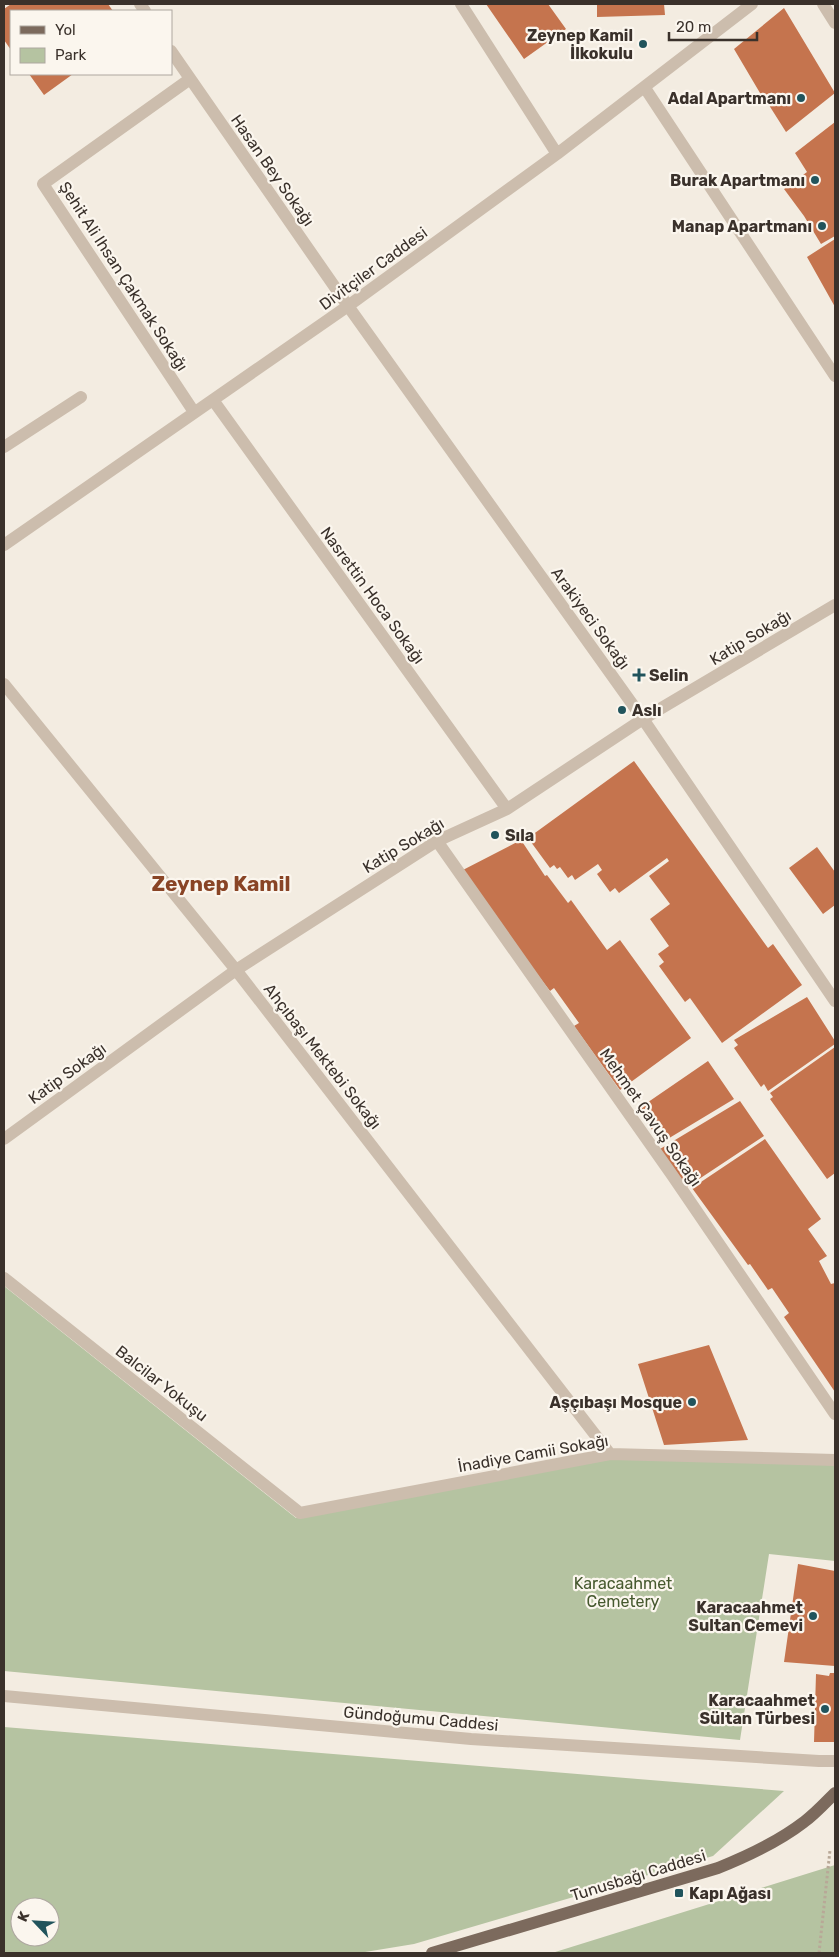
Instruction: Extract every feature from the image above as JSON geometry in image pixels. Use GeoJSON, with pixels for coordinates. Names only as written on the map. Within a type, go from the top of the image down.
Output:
{"type":"FeatureCollection","features":[{"type":"Feature","properties":{"kind":"main road","name":"Tunusbağı Caddesi"},"geometry":{"type":"LineString","coordinates":[[432,1953],[718,1868],[747,1856],[775,1841],[804,1822],[835,1793]]}},
{"type":"Feature","properties":{"kind":"street"},"geometry":{"type":"LineString","coordinates":[[461,4],[557,154]]}},
{"type":"Feature","properties":{"kind":"street","name":"Divitçiler Caddesi"},"geometry":{"type":"LineString","coordinates":[[4,545],[348,306],[557,154],[752,4]]}},
{"type":"Feature","properties":{"kind":"street"},"geometry":{"type":"LineString","coordinates":[[823,4],[835,23]]}},
{"type":"Feature","properties":{"kind":"street","name":"Hasan Bey Sokağı"},"geometry":{"type":"LineString","coordinates":[[172,52],[348,306]]}},
{"type":"Feature","properties":{"kind":"street","name":"Şehit Ali Ihsan Çakmak Sokağı"},"geometry":{"type":"LineString","coordinates":[[190,79],[43,184],[194,412]]}},
{"type":"Feature","properties":{"kind":"street"},"geometry":{"type":"LineString","coordinates":[[645,88],[835,376]]}},
{"type":"Feature","properties":{"kind":"street","name":"Arakiyeci Sokağı"},"geometry":{"type":"LineString","coordinates":[[348,306],[643,719],[833,995]]}},
{"type":"Feature","properties":{"kind":"street"},"geometry":{"type":"LineString","coordinates":[[4,447],[81,397]]}},
{"type":"Feature","properties":{"kind":"street","name":"Nasrettin Hoca Sokağı"},"geometry":{"type":"LineString","coordinates":[[213,400],[507,809]]}},
{"type":"Feature","properties":{"kind":"street","name":"Katip Sokağı"},"geometry":{"type":"LineString","coordinates":[[4,1139],[236,970],[437,841],[507,809],[643,719],[835,605]]}},
{"type":"Feature","properties":{"kind":"street","name":"Ahçıbaşı Mektebi Sokağı"},"geometry":{"type":"LineString","coordinates":[[4,684],[236,970],[610,1454]]}},
{"type":"Feature","properties":{"kind":"street","name":"Mehmet Çavuş Sokağı"},"geometry":{"type":"LineString","coordinates":[[437,841],[672,1175],[835,1414]]}},
{"type":"Feature","properties":{"kind":"street","name":"Balcilar Yokuşu"},"geometry":{"type":"LineString","coordinates":[[4,1278],[300,1513]]}},
{"type":"Feature","properties":{"kind":"street","name":"İnadiye Camii Sokağı"},"geometry":{"type":"LineString","coordinates":[[300,1513],[610,1454],[835,1460]]}},
{"type":"Feature","properties":{"kind":"street","name":"Gündoğumu Caddesi"},"geometry":{"type":"LineString","coordinates":[[4,1696],[471,1739],[835,1761]]}},
{"type":"Feature","properties":{"kind":"path"},"geometry":{"type":"LineString","coordinates":[[819,1953],[830,1850]]}},
{"type":"Feature","properties":{"kind":"green space","name":"Karacaahmet Cemetery"},"geometry":{"type":"Polygon","coordinates":[[[4,1286],[296,1518],[604,1454],[835,1455],[835,1561],[769,1554],[740,1740],[4,1671],[4,1286]]]}},
{"type":"Feature","properties":{"kind":"green space"},"geometry":{"type":"Polygon","coordinates":[[[4,1727],[784,1791],[713,1856],[414,1944],[359,1953],[4,1953],[4,1727]]]}},
{"type":"Feature","properties":{"kind":"green space"},"geometry":{"type":"Polygon","coordinates":[[[835,1865],[835,1953],[552,1953],[835,1865]]]}},
{"type":"Feature","properties":{"kind":"building"},"geometry":{"type":"Polygon","coordinates":[[[11,4],[108,4],[112,10],[10,10],[10,49],[4,40],[4,9],[11,4]]]}},
{"type":"Feature","properties":{"kind":"building"},"geometry":{"type":"Polygon","coordinates":[[[486,4],[548,4],[566,29],[524,59],[486,4]]]}},
{"type":"Feature","properties":{"kind":"building"},"geometry":{"type":"Polygon","coordinates":[[[597,4],[664,4],[665,15],[597,17],[597,4]]]}},
{"type":"Feature","properties":{"kind":"building"},"geometry":{"type":"Polygon","coordinates":[[[784,8],[835,93],[786,132],[766,103],[734,49],[784,8]]]}},
{"type":"Feature","properties":{"kind":"building"},"geometry":{"type":"Polygon","coordinates":[[[30,75],[72,75],[44,95],[30,75]]]}},
{"type":"Feature","properties":{"kind":"building"},"geometry":{"type":"Polygon","coordinates":[[[835,122],[835,236],[821,244],[804,216],[784,189],[807,172],[795,153],[835,122]]]}},
{"type":"Feature","properties":{"kind":"building"},"geometry":{"type":"Polygon","coordinates":[[[835,239],[835,307],[807,257],[835,239]]]}},
{"type":"Feature","properties":{"kind":"building"},"geometry":{"type":"Polygon","coordinates":[[[634,761],[768,948],[773,944],[802,985],[722,1043],[690,998],[685,1002],[659,966],[664,962],[658,954],[669,946],[650,919],[670,904],[649,876],[669,861],[667,858],[619,893],[615,888],[610,892],[597,874],[602,870],[598,864],[575,880],[572,875],[568,878],[560,867],[557,869],[554,865],[550,868],[528,838],[634,761]]]}},
{"type":"Feature","properties":{"kind":"building"},"geometry":{"type":"Polygon","coordinates":[[[521,840],[545,876],[547,875],[568,903],[571,900],[607,950],[620,940],[691,1038],[620,1090],[574,1026],[579,1023],[554,988],[550,991],[459,872],[521,840]]]}},
{"type":"Feature","properties":{"kind":"building"},"geometry":{"type":"Polygon","coordinates":[[[817,847],[835,872],[835,905],[823,914],[789,868],[817,847]]]}},
{"type":"Feature","properties":{"kind":"building"},"geometry":{"type":"Polygon","coordinates":[[[807,997],[835,1041],[835,1044],[768,1091],[764,1084],[761,1087],[734,1048],[738,1045],[734,1040],[807,997]]]}},
{"type":"Feature","properties":{"kind":"building"},"geometry":{"type":"Polygon","coordinates":[[[835,1047],[835,1173],[827,1179],[770,1099],[773,1097],[770,1093],[835,1047]]]}},
{"type":"Feature","properties":{"kind":"building"},"geometry":{"type":"Polygon","coordinates":[[[708,1061],[734,1099],[661,1143],[638,1109],[708,1061]]]}},
{"type":"Feature","properties":{"kind":"building"},"geometry":{"type":"Polygon","coordinates":[[[740,1101],[764,1136],[687,1187],[660,1149],[740,1101]]]}},
{"type":"Feature","properties":{"kind":"building"},"geometry":{"type":"Polygon","coordinates":[[[765,1139],[821,1219],[808,1229],[827,1256],[819,1261],[831,1284],[835,1283],[835,1392],[784,1317],[789,1313],[772,1288],[768,1290],[750,1264],[748,1265],[692,1188],[765,1139]]]}},
{"type":"Feature","properties":{"kind":"building","name":"Aşçıbaşı Mosque"},"geometry":{"type":"Polygon","coordinates":[[[709,1345],[748,1440],[664,1445],[638,1364],[709,1345]]]}},
{"type":"Feature","properties":{"kind":"building","name":"Karacaahmet Sultan Cemevi"},"geometry":{"type":"Polygon","coordinates":[[[798,1564],[835,1571],[835,1666],[784,1662],[798,1564]]]}},
{"type":"Feature","properties":{"kind":"building","name":"Karacaahmet Sültan Türbesi"},"geometry":{"type":"Polygon","coordinates":[[[830,1673],[835,1673],[835,1742],[814,1742],[816,1674],[829,1676],[830,1673]]]}},
{"type":"Feature","properties":{"kind":"place","name":"Zeynep Kamil İlkokulu"},"geometry":{"type":"Point","coordinates":[643,44]}},
{"type":"Feature","properties":{"kind":"place","name":"Adal Apartmanı"},"geometry":{"type":"Point","coordinates":[801,98]}},
{"type":"Feature","properties":{"kind":"place","name":"Burak Apartmanı"},"geometry":{"type":"Point","coordinates":[815,180]}},
{"type":"Feature","properties":{"kind":"place","name":"Manap Apartmanı"},"geometry":{"type":"Point","coordinates":[822,226]}},
{"type":"Feature","properties":{"kind":"place","name":"Selin"},"geometry":{"type":"Point","coordinates":[639,675]}},
{"type":"Feature","properties":{"kind":"place","name":"Aslı"},"geometry":{"type":"Point","coordinates":[622,710]}},
{"type":"Feature","properties":{"kind":"place","name":"Sıla"},"geometry":{"type":"Point","coordinates":[495,835]}},
{"type":"Feature","properties":{"kind":"place","name":"Aşçıbaşı Mosque"},"geometry":{"type":"Point","coordinates":[692,1402]}},
{"type":"Feature","properties":{"kind":"place","name":"Karacaahmet Sultan Cemevi"},"geometry":{"type":"Point","coordinates":[813,1616]}},
{"type":"Feature","properties":{"kind":"place","name":"Karacaahmet Sültan Türbesi"},"geometry":{"type":"Point","coordinates":[825,1709]}},
{"type":"Feature","properties":{"kind":"place","name":"Kapı Ağası"},"geometry":{"type":"Point","coordinates":[679,1893]}},
{"type":"Feature","properties":{"kind":"district","name":"Zeynep Kamil"},"geometry":{"type":"Point","coordinates":[221,884]}}]}
